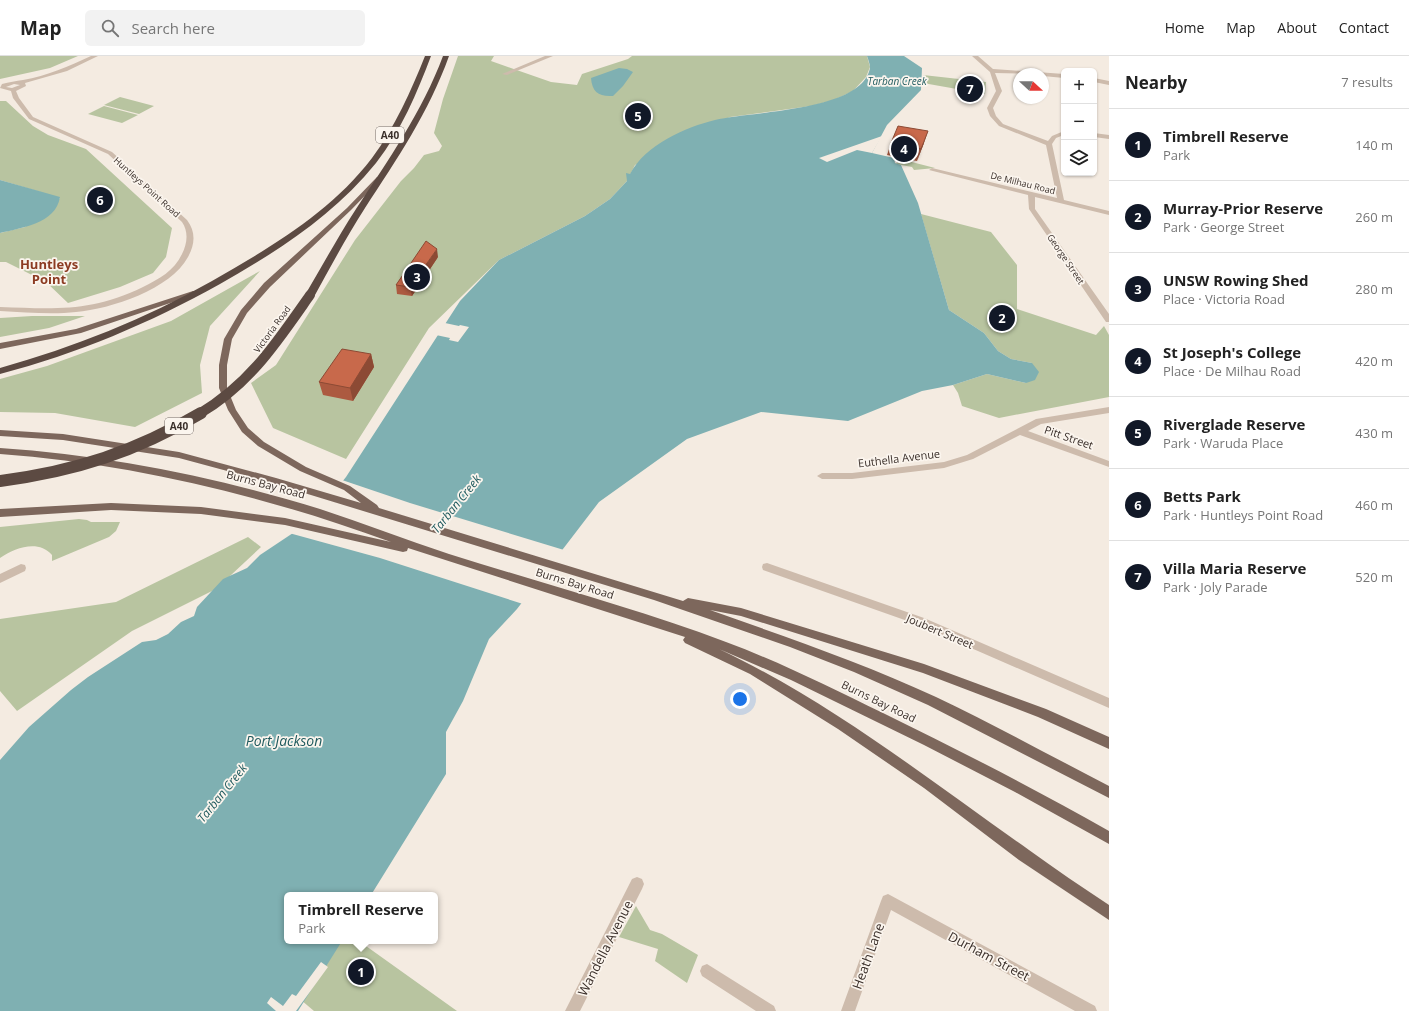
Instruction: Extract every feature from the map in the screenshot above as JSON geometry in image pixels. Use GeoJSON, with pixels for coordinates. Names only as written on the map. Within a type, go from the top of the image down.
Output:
{"type":"FeatureCollection","features":[{"type":"Feature","properties":{"kind":"highway","name":"A40"},"geometry":{"type":"LineString","coordinates":[[0,371],[71,348],[127,327],[176,305],[275,248],[315,219],[341,197],[365,171],[385,143],[411,94],[428,56]]}},
{"type":"Feature","properties":{"kind":"highway","name":"Victoria Road"},"geometry":{"type":"LineString","coordinates":[[0,482],[42,475],[98,460],[148,441],[192,419],[228,394],[258,366],[271,351],[310,295],[361,209],[396,156],[429,99],[446,56]]}},
{"type":"Feature","properties":{"kind":"main road"},"geometry":{"type":"LineString","coordinates":[[381,513],[347,488],[303,469],[261,444],[246,430],[232,410],[223,388],[223,365],[228,339],[244,312],[267,285],[349,210],[375,183],[396,156]]}},
{"type":"Feature","properties":{"kind":"main road"},"geometry":{"type":"LineString","coordinates":[[0,346],[78,331],[199,292]]}},
{"type":"Feature","properties":{"kind":"main road","name":"Burns Bay Road"},"geometry":{"type":"LineString","coordinates":[[0,432],[64,437],[179,455],[276,481],[655,596],[794,644],[858,669],[932,701],[1109,792]]}},
{"type":"Feature","properties":{"kind":"main road","name":"Burns Bay Road"},"geometry":{"type":"LineString","coordinates":[[0,451],[87,460],[160,472],[300,507],[722,645],[797,677],[1034,795],[1109,838]]}},
{"type":"Feature","properties":{"kind":"main road"},"geometry":{"type":"LineString","coordinates":[[0,513],[67,508],[127,506],[189,509],[296,524],[446,556]]}},
{"type":"Feature","properties":{"kind":"main road"},"geometry":{"type":"LineString","coordinates":[[655,596],[741,612],[924,670],[1042,712],[1109,744]]}},
{"type":"Feature","properties":{"kind":"main road"},"geometry":{"type":"LineString","coordinates":[[646,619],[754,670],[842,725],[928,784],[1024,855],[1109,913]]}},
{"type":"Feature","properties":{"kind":"street"},"geometry":{"type":"LineString","coordinates":[[13,90],[22,87],[24,84],[23,82],[65,70],[95,56]]}},
{"type":"Feature","properties":{"kind":"street"},"geometry":{"type":"LineString","coordinates":[[505,74],[550,56]]}},
{"type":"Feature","properties":{"kind":"street"},"geometry":{"type":"LineString","coordinates":[[975,56],[992,71],[999,91],[990,108],[993,116],[1001,124],[1046,143]]}},
{"type":"Feature","properties":{"kind":"street"},"geometry":{"type":"LineString","coordinates":[[992,71],[1061,76]]}},
{"type":"Feature","properties":{"kind":"street"},"geometry":{"type":"LineString","coordinates":[[1097,81],[1109,83]]}},
{"type":"Feature","properties":{"kind":"street","name":"Huntleys Point Road"},"geometry":{"type":"LineString","coordinates":[[0,310],[86,309],[111,302],[156,283],[172,273],[182,262],[190,240],[190,231],[185,221],[110,153],[31,118],[16,98],[13,90],[6,90],[3,87],[11,82],[23,82]]}},
{"type":"Feature","properties":{"kind":"street"},"geometry":{"type":"LineString","coordinates":[[1046,143],[1061,134]]}},
{"type":"Feature","properties":{"kind":"street"},"geometry":{"type":"LineString","coordinates":[[1097,135],[1109,137]]}},
{"type":"Feature","properties":{"kind":"street"},"geometry":{"type":"LineString","coordinates":[[1046,143],[1061,201]]}},
{"type":"Feature","properties":{"kind":"street","name":"De Milhau Road"},"geometry":{"type":"LineString","coordinates":[[932,170],[1109,213]]}},
{"type":"Feature","properties":{"kind":"street","name":"George Street"},"geometry":{"type":"LineString","coordinates":[[1031,194],[1032,209],[1109,320]]}},
{"type":"Feature","properties":{"kind":"street"},"geometry":{"type":"LineString","coordinates":[[1020,432],[1039,421],[1109,410]]}},
{"type":"Feature","properties":{"kind":"street","name":"Pitt Street"},"geometry":{"type":"LineString","coordinates":[[1020,432],[1109,464]]}},
{"type":"Feature","properties":{"kind":"street","name":"Euthella Avenue"},"geometry":{"type":"LineString","coordinates":[[822,476],[852,476],[944,465],[970,457],[1020,432]]}},
{"type":"Feature","properties":{"kind":"street","name":"Joubert Street"},"geometry":{"type":"LineString","coordinates":[[767,567],[920,621],[1109,703]]}},
{"type":"Feature","properties":{"kind":"street"},"geometry":{"type":"LineString","coordinates":[[0,579],[21,568]]}},
{"type":"Feature","properties":{"kind":"street","name":"Wandella Avenue"},"geometry":{"type":"LineString","coordinates":[[572,1011],[637,884]]}},
{"type":"Feature","properties":{"kind":"street","name":"Heath Lane"},"geometry":{"type":"LineString","coordinates":[[848,1011],[888,902]]}},
{"type":"Feature","properties":{"kind":"street","name":"Durham Street"},"geometry":{"type":"LineString","coordinates":[[888,902],[1090,1011]]}},
{"type":"Feature","properties":{"kind":"street"},"geometry":{"type":"LineString","coordinates":[[707,971],[768,1011]]}},
{"type":"Feature","properties":{"kind":"green space"},"geometry":{"type":"Polygon","coordinates":[[[0,56],[78,56],[50,68],[0,79],[0,56]]]}},
{"type":"Feature","properties":{"kind":"green space"},"geometry":{"type":"Polygon","coordinates":[[[458,56],[494,56],[491,61],[551,82],[577,85],[582,74],[628,59],[632,56],[867,56],[870,67],[866,77],[853,91],[834,100],[811,106],[730,117],[635,165],[627,181],[610,199],[585,216],[499,260],[429,328],[346,459],[273,428],[251,383],[276,365],[355,240],[401,181],[424,155],[439,151],[442,146],[434,133],[443,99],[458,56]]]}},
{"type":"Feature","properties":{"kind":"green space"},"geometry":{"type":"Polygon","coordinates":[[[923,75],[986,82],[985,94],[923,83],[923,75]]]}},
{"type":"Feature","properties":{"kind":"green space"},"geometry":{"type":"Polygon","coordinates":[[[120,97],[154,106],[139,114],[104,105],[120,97]]]}},
{"type":"Feature","properties":{"kind":"green space"},"geometry":{"type":"Polygon","coordinates":[[[0,101],[6,101],[33,126],[48,135],[86,149],[172,228],[166,257],[153,273],[120,287],[68,303],[46,282],[6,262],[0,262],[0,233],[25,227],[60,198],[0,180],[0,101]]]}},
{"type":"Feature","properties":{"kind":"green space"},"geometry":{"type":"Polygon","coordinates":[[[104,106],[138,115],[122,123],[88,114],[104,106]]]}},
{"type":"Feature","properties":{"kind":"green space"},"geometry":{"type":"Polygon","coordinates":[[[900,159],[935,168],[914,170],[912,167],[896,164],[900,159]]]}},
{"type":"Feature","properties":{"kind":"green space"},"geometry":{"type":"Polygon","coordinates":[[[921,214],[991,232],[1017,265],[1017,309],[1096,335],[1104,326],[1109,335],[1109,397],[999,418],[962,406],[958,393],[953,385],[987,374],[1026,383],[1032,363],[1011,359],[998,351],[984,333],[949,310],[921,214]]]}},
{"type":"Feature","properties":{"kind":"green space"},"geometry":{"type":"Polygon","coordinates":[[[260,271],[210,326],[200,365],[202,393],[135,427],[55,413],[0,412],[0,379],[47,366],[171,321],[260,271]]]}},
{"type":"Feature","properties":{"kind":"green space"},"geometry":{"type":"Polygon","coordinates":[[[32,316],[85,316],[49,328],[0,337],[0,318],[32,316]]]}},
{"type":"Feature","properties":{"kind":"green space"},"geometry":{"type":"Polygon","coordinates":[[[79,519],[91,522],[120,522],[116,531],[109,537],[52,561],[52,555],[46,550],[33,546],[19,548],[0,558],[0,527],[79,519]]]}},
{"type":"Feature","properties":{"kind":"green space"},"geometry":{"type":"Polygon","coordinates":[[[248,537],[261,547],[216,589],[132,631],[17,711],[0,691],[0,619],[116,602],[248,537]]]}},
{"type":"Feature","properties":{"kind":"green space"},"geometry":{"type":"Polygon","coordinates":[[[636,906],[650,930],[662,934],[698,955],[687,983],[655,961],[658,949],[619,937],[636,906]]]}},
{"type":"Feature","properties":{"kind":"green space"},"geometry":{"type":"Polygon","coordinates":[[[337,944],[363,944],[457,1011],[314,1011],[301,1000],[337,944]]]}},
{"type":"Feature","properties":{"kind":"water","name":"Port Jackson"},"geometry":{"type":"Polygon","coordinates":[[[867,56],[904,56],[922,68],[921,90],[887,125],[872,153],[894,158],[895,163],[901,165],[918,203],[949,310],[984,333],[998,351],[1011,359],[1032,363],[1039,372],[1035,380],[1026,383],[987,374],[953,385],[922,391],[848,421],[761,412],[687,439],[599,502],[517,609],[489,639],[463,701],[446,732],[446,774],[373,892],[284,892],[284,944],[340,944],[298,1011],[0,1011],[0,760],[29,727],[88,677],[142,642],[156,640],[168,634],[181,622],[194,616],[197,607],[223,579],[247,568],[260,555],[296,531],[330,497],[346,477],[460,301],[499,260],[585,216],[610,199],[627,181],[626,173],[630,174],[646,154],[667,139],[692,127],[715,120],[803,107],[827,101],[847,93],[862,82],[870,68],[867,56]]]}},
{"type":"Feature","properties":{"kind":"water"},"geometry":{"type":"Polygon","coordinates":[[[619,68],[627,69],[633,72],[623,86],[613,96],[604,96],[597,93],[593,87],[591,78],[619,68]]]}},
{"type":"Feature","properties":{"kind":"water"},"geometry":{"type":"Polygon","coordinates":[[[0,180],[60,197],[57,206],[45,219],[27,227],[0,233],[0,180]]]}},
{"type":"Feature","properties":{"kind":"pier"},"geometry":{"type":"Polygon","coordinates":[[[882,136],[872,153],[857,150],[827,162],[819,158],[882,136]]]}},
{"type":"Feature","properties":{"kind":"pier"},"geometry":{"type":"Polygon","coordinates":[[[445,323],[469,327],[458,342],[449,340],[450,338],[436,335],[445,323]]]}},
{"type":"Feature","properties":{"kind":"pier"},"geometry":{"type":"Polygon","coordinates":[[[342,480],[410,503],[564,550],[523,604],[380,558],[289,533],[308,517],[342,480]]]}},
{"type":"Feature","properties":{"kind":"pier"},"geometry":{"type":"Polygon","coordinates":[[[321,962],[328,967],[296,1011],[276,1011],[267,1003],[271,997],[283,1006],[292,994],[296,996],[321,962]]]}},
{"type":"Feature","properties":{"kind":"building"},"geometry":{"type":"Polygon","coordinates":[[[898,126],[928,131],[921,149],[891,143],[898,126]]]}},
{"type":"Feature","properties":{"kind":"building"},"geometry":{"type":"Polygon","coordinates":[[[426,241],[437,249],[410,287],[396,285],[426,241]]]}},
{"type":"Feature","properties":{"kind":"building"},"geometry":{"type":"Polygon","coordinates":[[[342,349],[371,354],[350,388],[319,382],[342,349]]]}},
{"type":"Feature","properties":{"kind":"place","name":"Villa Maria Reserve"},"geometry":{"type":"Point","coordinates":[970,89]}},
{"type":"Feature","properties":{"kind":"place","name":"Riverglade Reserve"},"geometry":{"type":"Point","coordinates":[638,116]}},
{"type":"Feature","properties":{"kind":"place","name":"St Joseph's College"},"geometry":{"type":"Point","coordinates":[904,149]}},
{"type":"Feature","properties":{"kind":"place","name":"Betts Park"},"geometry":{"type":"Point","coordinates":[100,200]}},
{"type":"Feature","properties":{"kind":"place","name":"UNSW Rowing Shed"},"geometry":{"type":"Point","coordinates":[417,277]}},
{"type":"Feature","properties":{"kind":"place","name":"Murray-Prior Reserve"},"geometry":{"type":"Point","coordinates":[1002,318]}},
{"type":"Feature","properties":{"kind":"place","name":"Timbrell Reserve"},"geometry":{"type":"Point","coordinates":[361,972]}},
{"type":"Feature","properties":{"kind":"district","name":"Huntleys Point"},"geometry":{"type":"Point","coordinates":[49,272]}},
{"type":"Feature","properties":{"kind":"water label","name":"Tarban Creek"},"geometry":{"type":"Point","coordinates":[897,81]}},
{"type":"Feature","properties":{"kind":"water label","name":"Tarban Creek"},"geometry":{"type":"Point","coordinates":[456,504]}},
{"type":"Feature","properties":{"kind":"water label","name":"Tarban Creek"},"geometry":{"type":"Point","coordinates":[222,793]}}]}
